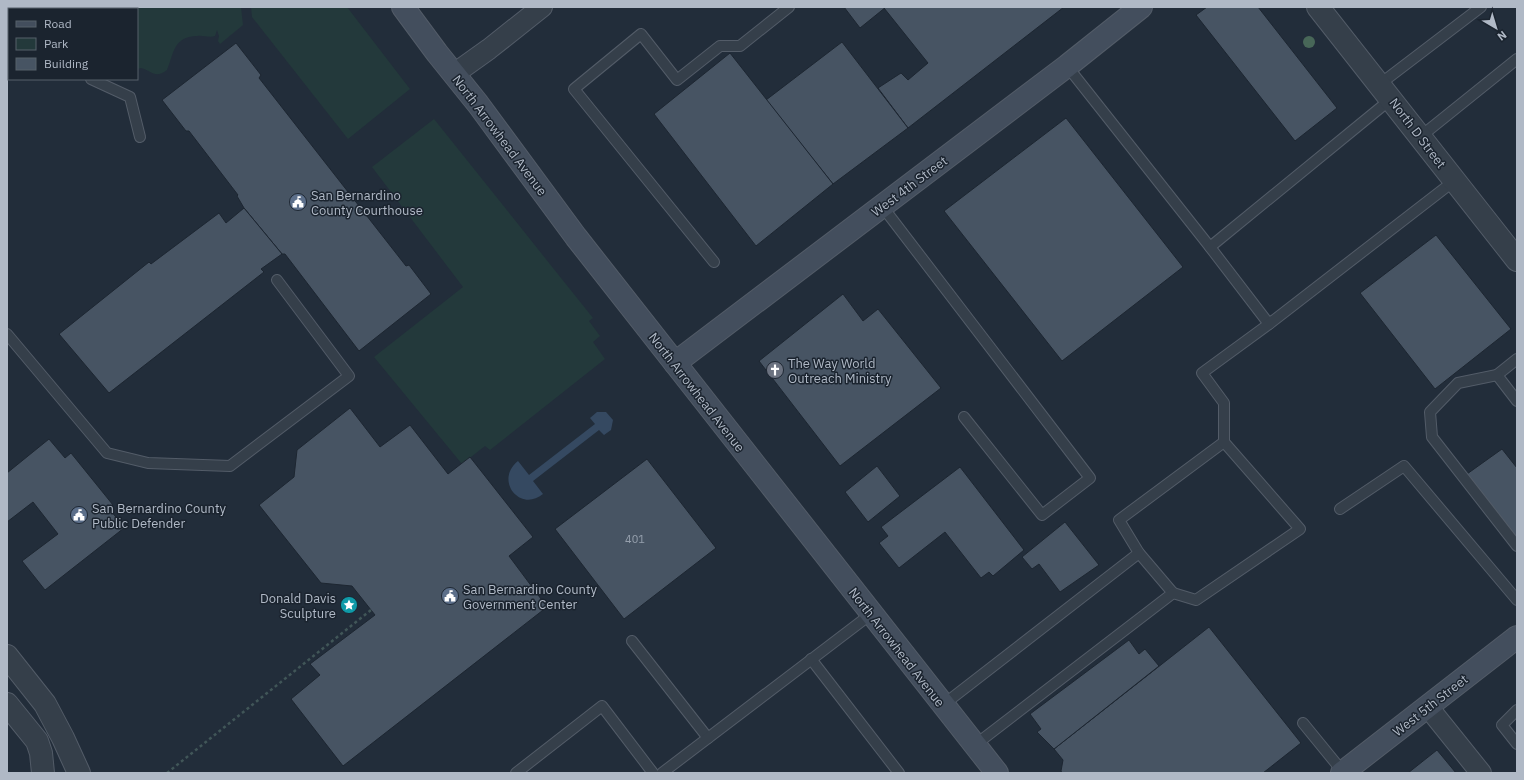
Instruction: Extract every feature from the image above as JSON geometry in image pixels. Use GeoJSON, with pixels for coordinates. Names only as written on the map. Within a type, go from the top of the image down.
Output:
{"type":"FeatureCollection","features":[{"type":"Feature","properties":{"kind":"main road","name":"North Arrowhead Avenue"},"geometry":{"type":"LineString","coordinates":[[403,7],[478,104],[576,237],[997,773]]}},
{"type":"Feature","properties":{"kind":"main road","name":"West 4th Street"},"geometry":{"type":"LineString","coordinates":[[675,363],[1067,66],[1141,7]]}},
{"type":"Feature","properties":{"kind":"main road","name":"West 5th Street"},"geometry":{"type":"LineString","coordinates":[[1342,773],[1517,637]]}},
{"type":"Feature","properties":{"kind":"street"},"geometry":{"type":"LineString","coordinates":[[454,74],[542,7]]}},
{"type":"Feature","properties":{"kind":"street","name":"North D Street"},"geometry":{"type":"LineString","coordinates":[[1318,7],[1517,260]]}},
{"type":"Feature","properties":{"kind":"street"},"geometry":{"type":"LineString","coordinates":[[7,656],[45,704],[80,773]]}},
{"type":"Feature","properties":{"kind":"street"},"geometry":{"type":"LineString","coordinates":[[7,704],[37,741],[41,753],[43,773]]}},
{"type":"Feature","properties":{"kind":"street"},"geometry":{"type":"LineString","coordinates":[[1428,707],[1481,773]]}},
{"type":"Feature","properties":{"kind":"lane"},"geometry":{"type":"LineString","coordinates":[[714,262],[574,89],[641,34],[677,80],[720,46],[740,46],[790,7]]}},
{"type":"Feature","properties":{"kind":"lane"},"geometry":{"type":"LineString","coordinates":[[1210,247],[1481,7]]}},
{"type":"Feature","properties":{"kind":"lane"},"geometry":{"type":"LineString","coordinates":[[1420,137],[1517,59]]}},
{"type":"Feature","properties":{"kind":"lane"},"geometry":{"type":"LineString","coordinates":[[1067,66],[1269,324]]}},
{"type":"Feature","properties":{"kind":"lane"},"geometry":{"type":"LineString","coordinates":[[93,80],[130,97],[140,137]]}},
{"type":"Feature","properties":{"kind":"lane"},"geometry":{"type":"LineString","coordinates":[[1224,442],[1119,520],[1139,553],[1173,593],[1196,600],[1300,529],[1224,442],[1224,404],[1202,373],[1269,324],[1454,181]]}},
{"type":"Feature","properties":{"kind":"lane"},"geometry":{"type":"LineString","coordinates":[[882,206],[1090,478],[1042,515],[964,417]]}},
{"type":"Feature","properties":{"kind":"lane"},"geometry":{"type":"LineString","coordinates":[[7,334],[107,453],[148,463],[230,466],[349,376],[277,280]]}},
{"type":"Feature","properties":{"kind":"lane"},"geometry":{"type":"LineString","coordinates":[[1517,359],[1497,375],[1458,382],[1430,412],[1432,437],[1517,546]]}},
{"type":"Feature","properties":{"kind":"lane"},"geometry":{"type":"LineString","coordinates":[[1497,375],[1517,401]]}},
{"type":"Feature","properties":{"kind":"lane"},"geometry":{"type":"LineString","coordinates":[[1340,509],[1404,466],[1517,600]]}},
{"type":"Feature","properties":{"kind":"lane"},"geometry":{"type":"LineString","coordinates":[[943,705],[1139,553]]}},
{"type":"Feature","properties":{"kind":"lane"},"geometry":{"type":"LineString","coordinates":[[975,745],[1173,593]]}},
{"type":"Feature","properties":{"kind":"lane"},"geometry":{"type":"LineString","coordinates":[[662,773],[871,614]]}},
{"type":"Feature","properties":{"kind":"lane"},"geometry":{"type":"LineString","coordinates":[[632,641],[708,738]]}},
{"type":"Feature","properties":{"kind":"lane"},"geometry":{"type":"LineString","coordinates":[[811,659],[899,773]]}},
{"type":"Feature","properties":{"kind":"lane"},"geometry":{"type":"LineString","coordinates":[[516,773],[602,706],[653,773]]}},
{"type":"Feature","properties":{"kind":"lane"},"geometry":{"type":"LineString","coordinates":[[1517,710],[1502,725],[1517,744]]}},
{"type":"Feature","properties":{"kind":"lane"},"geometry":{"type":"LineString","coordinates":[[1304,723],[1342,773]]}},
{"type":"Feature","properties":{"kind":"path"},"geometry":{"type":"LineString","coordinates":[[167,773],[371,610]]}},
{"type":"Feature","properties":{"kind":"green space"},"geometry":{"type":"Polygon","coordinates":[[[241,7],[243,25],[220,44],[218,41],[219,36],[217,30],[215,36],[197,36],[183,39],[173,52],[167,70],[163,73],[154,74],[145,69],[138,69],[138,8],[88,8],[241,7]]]}},
{"type":"Feature","properties":{"kind":"green space"},"geometry":{"type":"Polygon","coordinates":[[[251,7],[347,7],[410,89],[348,139],[252,17],[251,7]]]}},
{"type":"Feature","properties":{"kind":"green space"},"geometry":{"type":"Polygon","coordinates":[[[434,119],[593,318],[589,321],[600,336],[593,342],[605,359],[490,450],[485,446],[462,464],[374,357],[463,287],[372,167],[434,119]]]}},
{"type":"Feature","properties":{"kind":"water"},"geometry":{"type":"Polygon","coordinates":[[[597,412],[606,412],[613,420],[611,430],[604,435],[599,430],[533,481],[543,494],[534,499],[526,500],[513,492],[509,485],[509,477],[511,469],[518,461],[529,475],[595,424],[590,418],[597,412]]]}},
{"type":"Feature","properties":{"kind":"building"},"geometry":{"type":"Polygon","coordinates":[[[844,7],[886,7],[860,28],[844,7]]]}},
{"type":"Feature","properties":{"kind":"building"},"geometry":{"type":"Polygon","coordinates":[[[1064,7],[908,128],[878,88],[901,73],[908,80],[928,63],[884,8],[1064,7]]]}},
{"type":"Feature","properties":{"kind":"building"},"geometry":{"type":"Polygon","coordinates":[[[1207,7],[1258,7],[1337,108],[1295,141],[1196,15],[1207,7]]]}},
{"type":"Feature","properties":{"kind":"building"},"geometry":{"type":"Polygon","coordinates":[[[842,42],[908,128],[833,184],[766,100],[842,42]]]}},
{"type":"Feature","properties":{"kind":"building","name":"San Bernardino County Courthouse"},"geometry":{"type":"Polygon","coordinates":[[[236,43],[261,75],[259,78],[406,266],[409,265],[431,294],[359,351],[285,254],[282,254],[244,208],[237,196],[238,195],[189,131],[186,131],[162,100],[236,43]]]}},
{"type":"Feature","properties":{"kind":"building"},"geometry":{"type":"Polygon","coordinates":[[[730,53],[833,184],[756,246],[654,114],[730,53]]]}},
{"type":"Feature","properties":{"kind":"building"},"geometry":{"type":"Polygon","coordinates":[[[1066,118],[1183,267],[1062,361],[944,211],[1066,118]]]}},
{"type":"Feature","properties":{"kind":"building"},"geometry":{"type":"Polygon","coordinates":[[[244,208],[282,254],[261,269],[264,272],[109,393],[59,334],[149,262],[151,264],[219,213],[226,223],[244,208]]]}},
{"type":"Feature","properties":{"kind":"building"},"geometry":{"type":"Polygon","coordinates":[[[1436,235],[1511,329],[1435,389],[1360,293],[1436,235]]]}},
{"type":"Feature","properties":{"kind":"building"},"geometry":{"type":"Polygon","coordinates":[[[843,294],[863,321],[878,309],[941,388],[840,466],[759,361],[843,294]]]}},
{"type":"Feature","properties":{"kind":"building","name":"San Bernardino County Government Center"},"geometry":{"type":"Polygon","coordinates":[[[350,408],[380,447],[410,425],[448,474],[470,457],[533,537],[509,556],[547,607],[343,766],[291,699],[320,675],[310,664],[375,615],[352,586],[321,583],[259,505],[294,477],[297,450],[350,408]]]}},
{"type":"Feature","properties":{"kind":"building","name":"San Bernardino County Public Defender"},"geometry":{"type":"Polygon","coordinates":[[[49,439],[65,458],[71,453],[113,505],[109,508],[124,528],[45,590],[22,561],[58,534],[33,502],[7,522],[7,473],[49,439]]]}},
{"type":"Feature","properties":{"kind":"building"},"geometry":{"type":"Polygon","coordinates":[[[1502,449],[1517,468],[1517,539],[1467,474],[1502,449]]]}},
{"type":"Feature","properties":{"kind":"building"},"geometry":{"type":"Polygon","coordinates":[[[647,459],[716,548],[624,619],[555,529],[647,459]]]}},
{"type":"Feature","properties":{"kind":"building"},"geometry":{"type":"Polygon","coordinates":[[[877,466],[900,496],[868,522],[845,492],[877,466]]]}},
{"type":"Feature","properties":{"kind":"building"},"geometry":{"type":"Polygon","coordinates":[[[960,467],[1024,550],[993,576],[989,572],[981,578],[945,532],[899,568],[879,543],[888,536],[881,527],[960,467]]]}},
{"type":"Feature","properties":{"kind":"building"},"geometry":{"type":"Polygon","coordinates":[[[1065,522],[1099,565],[1060,592],[1039,564],[1032,569],[1022,557],[1065,522]]]}},
{"type":"Feature","properties":{"kind":"building"},"geometry":{"type":"Polygon","coordinates":[[[1209,627],[1301,743],[1263,773],[1062,773],[1063,760],[1054,749],[1209,627]]]}},
{"type":"Feature","properties":{"kind":"building"},"geometry":{"type":"Polygon","coordinates":[[[1129,640],[1139,654],[1145,649],[1159,666],[1054,749],[1037,732],[1041,729],[1030,714],[1129,640]]]}},
{"type":"Feature","properties":{"kind":"building"},"geometry":{"type":"Polygon","coordinates":[[[1437,750],[1456,773],[1408,773],[1437,750]]]}},
{"type":"Feature","properties":{"kind":"place","name":"San Bernardino County Courthouse"},"geometry":{"type":"Point","coordinates":[298,202]}},
{"type":"Feature","properties":{"kind":"place","name":"The Way World Outreach Ministry"},"geometry":{"type":"Point","coordinates":[775,370]}},
{"type":"Feature","properties":{"kind":"place","name":"San Bernardino County Public Defender"},"geometry":{"type":"Point","coordinates":[79,515]}},
{"type":"Feature","properties":{"kind":"place","name":"San Bernardino County Government Center"},"geometry":{"type":"Point","coordinates":[450,596]}},
{"type":"Feature","properties":{"kind":"place","name":"Donald Davis Sculpture"},"geometry":{"type":"Point","coordinates":[349,605]}}]}
